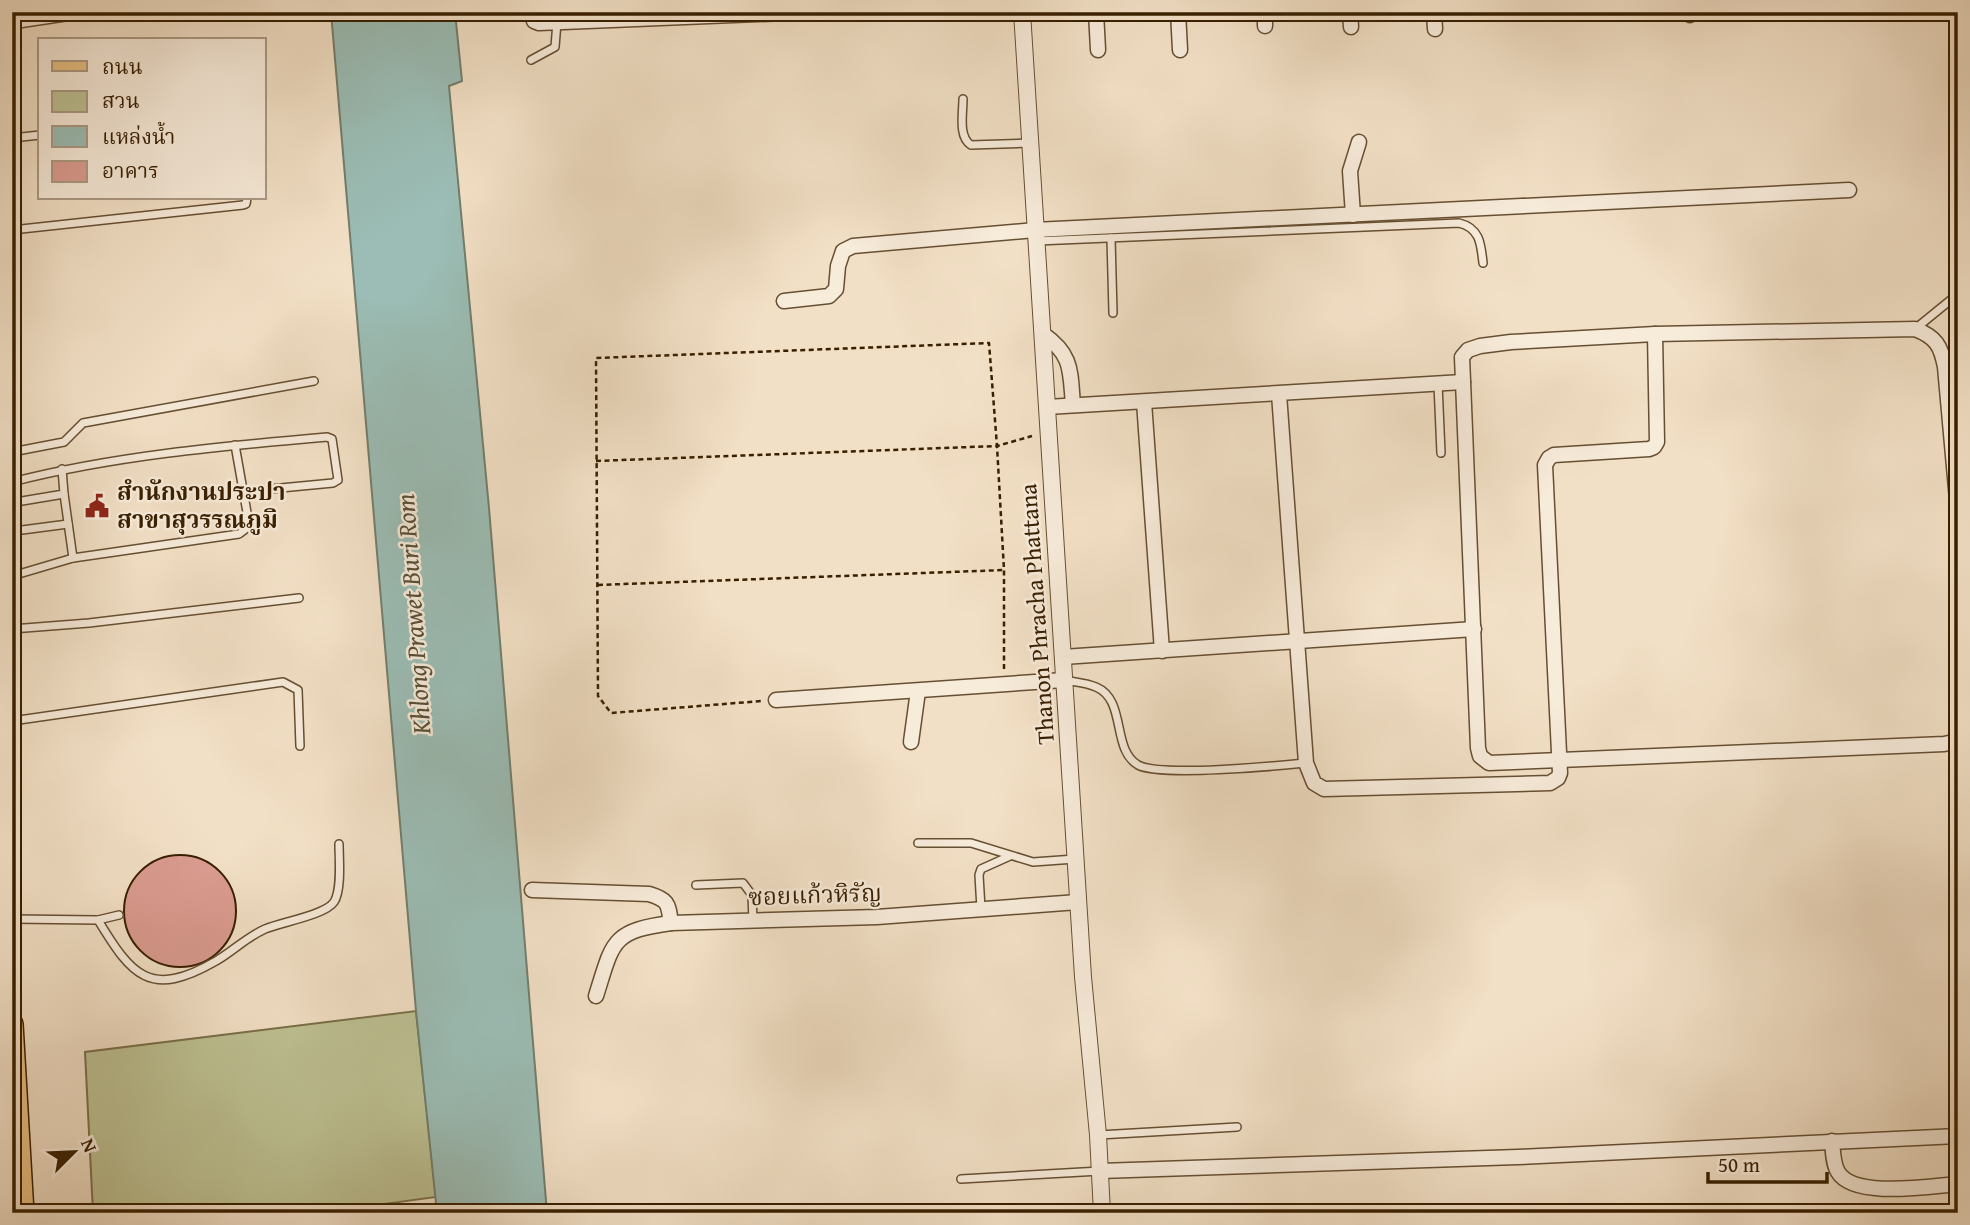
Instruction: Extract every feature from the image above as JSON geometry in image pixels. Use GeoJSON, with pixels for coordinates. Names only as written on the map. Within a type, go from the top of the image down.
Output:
{"type":"FeatureCollection","features":[{"type":"Feature","properties":{"kind":"main road"},"geometry":{"type":"LineString","coordinates":[[12,1024],[23,1213]]}},
{"type":"Feature","properties":{"kind":"street"},"geometry":{"type":"LineString","coordinates":[[531,12],[534,21],[557,22],[808,12]]}},
{"type":"Feature","properties":{"kind":"street","name":"Thanon Phracha Phattana"},"geometry":{"type":"LineString","coordinates":[[1022,12],[1064,680],[1102,1213]]}},
{"type":"Feature","properties":{"kind":"street"},"geometry":{"type":"LineString","coordinates":[[1096,12],[1097,50]]}},
{"type":"Feature","properties":{"kind":"street"},"geometry":{"type":"LineString","coordinates":[[1178,12],[1180,51]]}},
{"type":"Feature","properties":{"kind":"street"},"geometry":{"type":"LineString","coordinates":[[1434,12],[1435,29]]}},
{"type":"Feature","properties":{"kind":"street"},"geometry":{"type":"LineString","coordinates":[[1353,215],[1350,171],[1359,142]]}},
{"type":"Feature","properties":{"kind":"street"},"geometry":{"type":"LineString","coordinates":[[784,301],[829,296],[836,289],[838,266],[843,251],[853,246],[1353,215],[1849,190]]}},
{"type":"Feature","properties":{"kind":"street"},"geometry":{"type":"LineString","coordinates":[[1958,511],[1941,348],[1935,339],[1915,329],[1656,334],[1511,342],[1480,346],[1468,350],[1462,357],[1475,694],[1480,756],[1489,763],[1958,741]]}},
{"type":"Feature","properties":{"kind":"street"},"geometry":{"type":"LineString","coordinates":[[1043,334],[1063,351],[1069,363],[1073,405]]}},
{"type":"Feature","properties":{"kind":"street"},"geometry":{"type":"LineString","coordinates":[[1279,394],[1306,763],[1314,783],[1324,789],[1550,783],[1558,778],[1559,760],[1545,465],[1554,455],[1654,447],[1657,442],[1656,334]]}},
{"type":"Feature","properties":{"kind":"street"},"geometry":{"type":"LineString","coordinates":[[1047,407],[1463,382]]}},
{"type":"Feature","properties":{"kind":"street"},"geometry":{"type":"LineString","coordinates":[[1144,402],[1162,650]]}},
{"type":"Feature","properties":{"kind":"street"},"geometry":{"type":"LineString","coordinates":[[1063,657],[1474,629]]}},
{"type":"Feature","properties":{"kind":"street"},"geometry":{"type":"LineString","coordinates":[[776,700],[1064,680]]}},
{"type":"Feature","properties":{"kind":"street"},"geometry":{"type":"LineString","coordinates":[[911,741],[918,691]]}},
{"type":"Feature","properties":{"kind":"street"},"geometry":{"type":"LineString","coordinates":[[532,890],[649,894],[663,898],[668,905],[671,923]]}},
{"type":"Feature","properties":{"kind":"street","name":"ซอยแก้วหิรัญ"},"geometry":{"type":"LineString","coordinates":[[596,996],[609,956],[623,935],[641,927],[671,923],[877,916],[1079,902]]}},
{"type":"Feature","properties":{"kind":"street"},"geometry":{"type":"LineString","coordinates":[[1100,1171],[1518,1157],[1958,1136]]}},
{"type":"Feature","properties":{"kind":"street"},"geometry":{"type":"LineString","coordinates":[[1832,1141],[1836,1170],[1844,1180],[1856,1185],[1871,1189],[1958,1184]]}},
{"type":"Feature","properties":{"kind":"lane"},"geometry":{"type":"LineString","coordinates":[[12,25],[98,12]]}},
{"type":"Feature","properties":{"kind":"lane"},"geometry":{"type":"LineString","coordinates":[[531,60],[555,47],[557,22]]}},
{"type":"Feature","properties":{"kind":"lane"},"geometry":{"type":"LineString","coordinates":[[962,99],[965,142],[971,145],[1031,143]]}},
{"type":"Feature","properties":{"kind":"lane"},"geometry":{"type":"LineString","coordinates":[[12,138],[38,135]]}},
{"type":"Feature","properties":{"kind":"lane"},"geometry":{"type":"LineString","coordinates":[[12,230],[243,205],[247,200]]}},
{"type":"Feature","properties":{"kind":"lane"},"geometry":{"type":"LineString","coordinates":[[1036,236],[1111,238],[1459,223],[1474,229],[1479,236],[1483,263]]}},
{"type":"Feature","properties":{"kind":"lane"},"geometry":{"type":"LineString","coordinates":[[1111,238],[1113,313]]}},
{"type":"Feature","properties":{"kind":"lane"},"geometry":{"type":"LineString","coordinates":[[1915,329],[1958,294]]}},
{"type":"Feature","properties":{"kind":"lane"},"geometry":{"type":"LineString","coordinates":[[12,452],[64,442],[83,423],[314,381]]}},
{"type":"Feature","properties":{"kind":"lane"},"geometry":{"type":"LineString","coordinates":[[1438,383],[1441,453]]}},
{"type":"Feature","properties":{"kind":"lane"},"geometry":{"type":"LineString","coordinates":[[12,482],[62,469],[235,445],[327,437],[332,439],[338,480],[333,483],[270,489]]}},
{"type":"Feature","properties":{"kind":"lane"},"geometry":{"type":"LineString","coordinates":[[12,576],[73,558],[239,534],[247,528],[248,518],[235,445]]}},
{"type":"Feature","properties":{"kind":"lane"},"geometry":{"type":"LineString","coordinates":[[62,469],[73,558]]}},
{"type":"Feature","properties":{"kind":"lane"},"geometry":{"type":"LineString","coordinates":[[12,506],[16,502],[64,494]]}},
{"type":"Feature","properties":{"kind":"lane"},"geometry":{"type":"LineString","coordinates":[[12,520],[22,530],[68,524]]}},
{"type":"Feature","properties":{"kind":"lane"},"geometry":{"type":"LineString","coordinates":[[12,629],[89,623],[299,597]]}},
{"type":"Feature","properties":{"kind":"lane"},"geometry":{"type":"LineString","coordinates":[[1064,680],[1105,691],[1115,710],[1126,752],[1138,765],[1157,770],[1249,768],[1306,763]]}},
{"type":"Feature","properties":{"kind":"lane"},"geometry":{"type":"LineString","coordinates":[[12,721],[283,682],[298,690],[300,746]]}},
{"type":"Feature","properties":{"kind":"lane"},"geometry":{"type":"LineString","coordinates":[[918,843],[971,843],[1033,862],[1076,859]]}},
{"type":"Feature","properties":{"kind":"lane"},"geometry":{"type":"LineString","coordinates":[[98,920],[121,958],[146,978],[162,981],[188,974],[216,961],[257,933],[333,904],[338,893],[339,844]]}},
{"type":"Feature","properties":{"kind":"lane"},"geometry":{"type":"LineString","coordinates":[[981,909],[981,869],[1011,856]]}},
{"type":"Feature","properties":{"kind":"lane"},"geometry":{"type":"LineString","coordinates":[[696,885],[743,883],[752,895],[752,920]]}},
{"type":"Feature","properties":{"kind":"lane"},"geometry":{"type":"LineString","coordinates":[[12,919],[98,920],[118,915]]}},
{"type":"Feature","properties":{"kind":"lane"},"geometry":{"type":"LineString","coordinates":[[1098,1135],[1237,1127]]}},
{"type":"Feature","properties":{"kind":"lane"},"geometry":{"type":"LineString","coordinates":[[961,1179],[1100,1171]]}},
{"type":"Feature","properties":{"kind":"path"},"geometry":{"type":"LineString","coordinates":[[776,700],[611,713],[598,696],[596,358],[989,343],[1004,570],[1004,686]]}},
{"type":"Feature","properties":{"kind":"path"},"geometry":{"type":"LineString","coordinates":[[596,461],[997,446],[1049,432]]}},
{"type":"Feature","properties":{"kind":"path"},"geometry":{"type":"LineString","coordinates":[[597,585],[1004,570]]}},
{"type":"Feature","properties":{"kind":"green space"},"geometry":{"type":"Polygon","coordinates":[[[416,1011],[436,1197],[318,1213],[93,1213],[85,1052],[416,1011]]]}},
{"type":"Feature","properties":{"kind":"water","name":"Khlong Prawet Buri Rom"},"geometry":{"type":"Polygon","coordinates":[[[331,12],[455,12],[462,81],[449,86],[489,508],[547,1213],[437,1213],[416,1011],[331,12]]]}},
{"type":"Feature","properties":{"kind":"building"},"geometry":{"type":"Polygon","coordinates":[[[180,855],[201,859],[220,871],[232,890],[236,911],[232,932],[220,951],[201,963],[180,967],[159,963],[140,951],[128,932],[124,911],[128,890],[140,871],[159,859],[180,855]]]}},
{"type":"Feature","properties":{"kind":"place","name":"สำนักงานประปา สาขาสุวรรณภูมิ"},"geometry":{"type":"Point","coordinates":[97,506]}}]}
